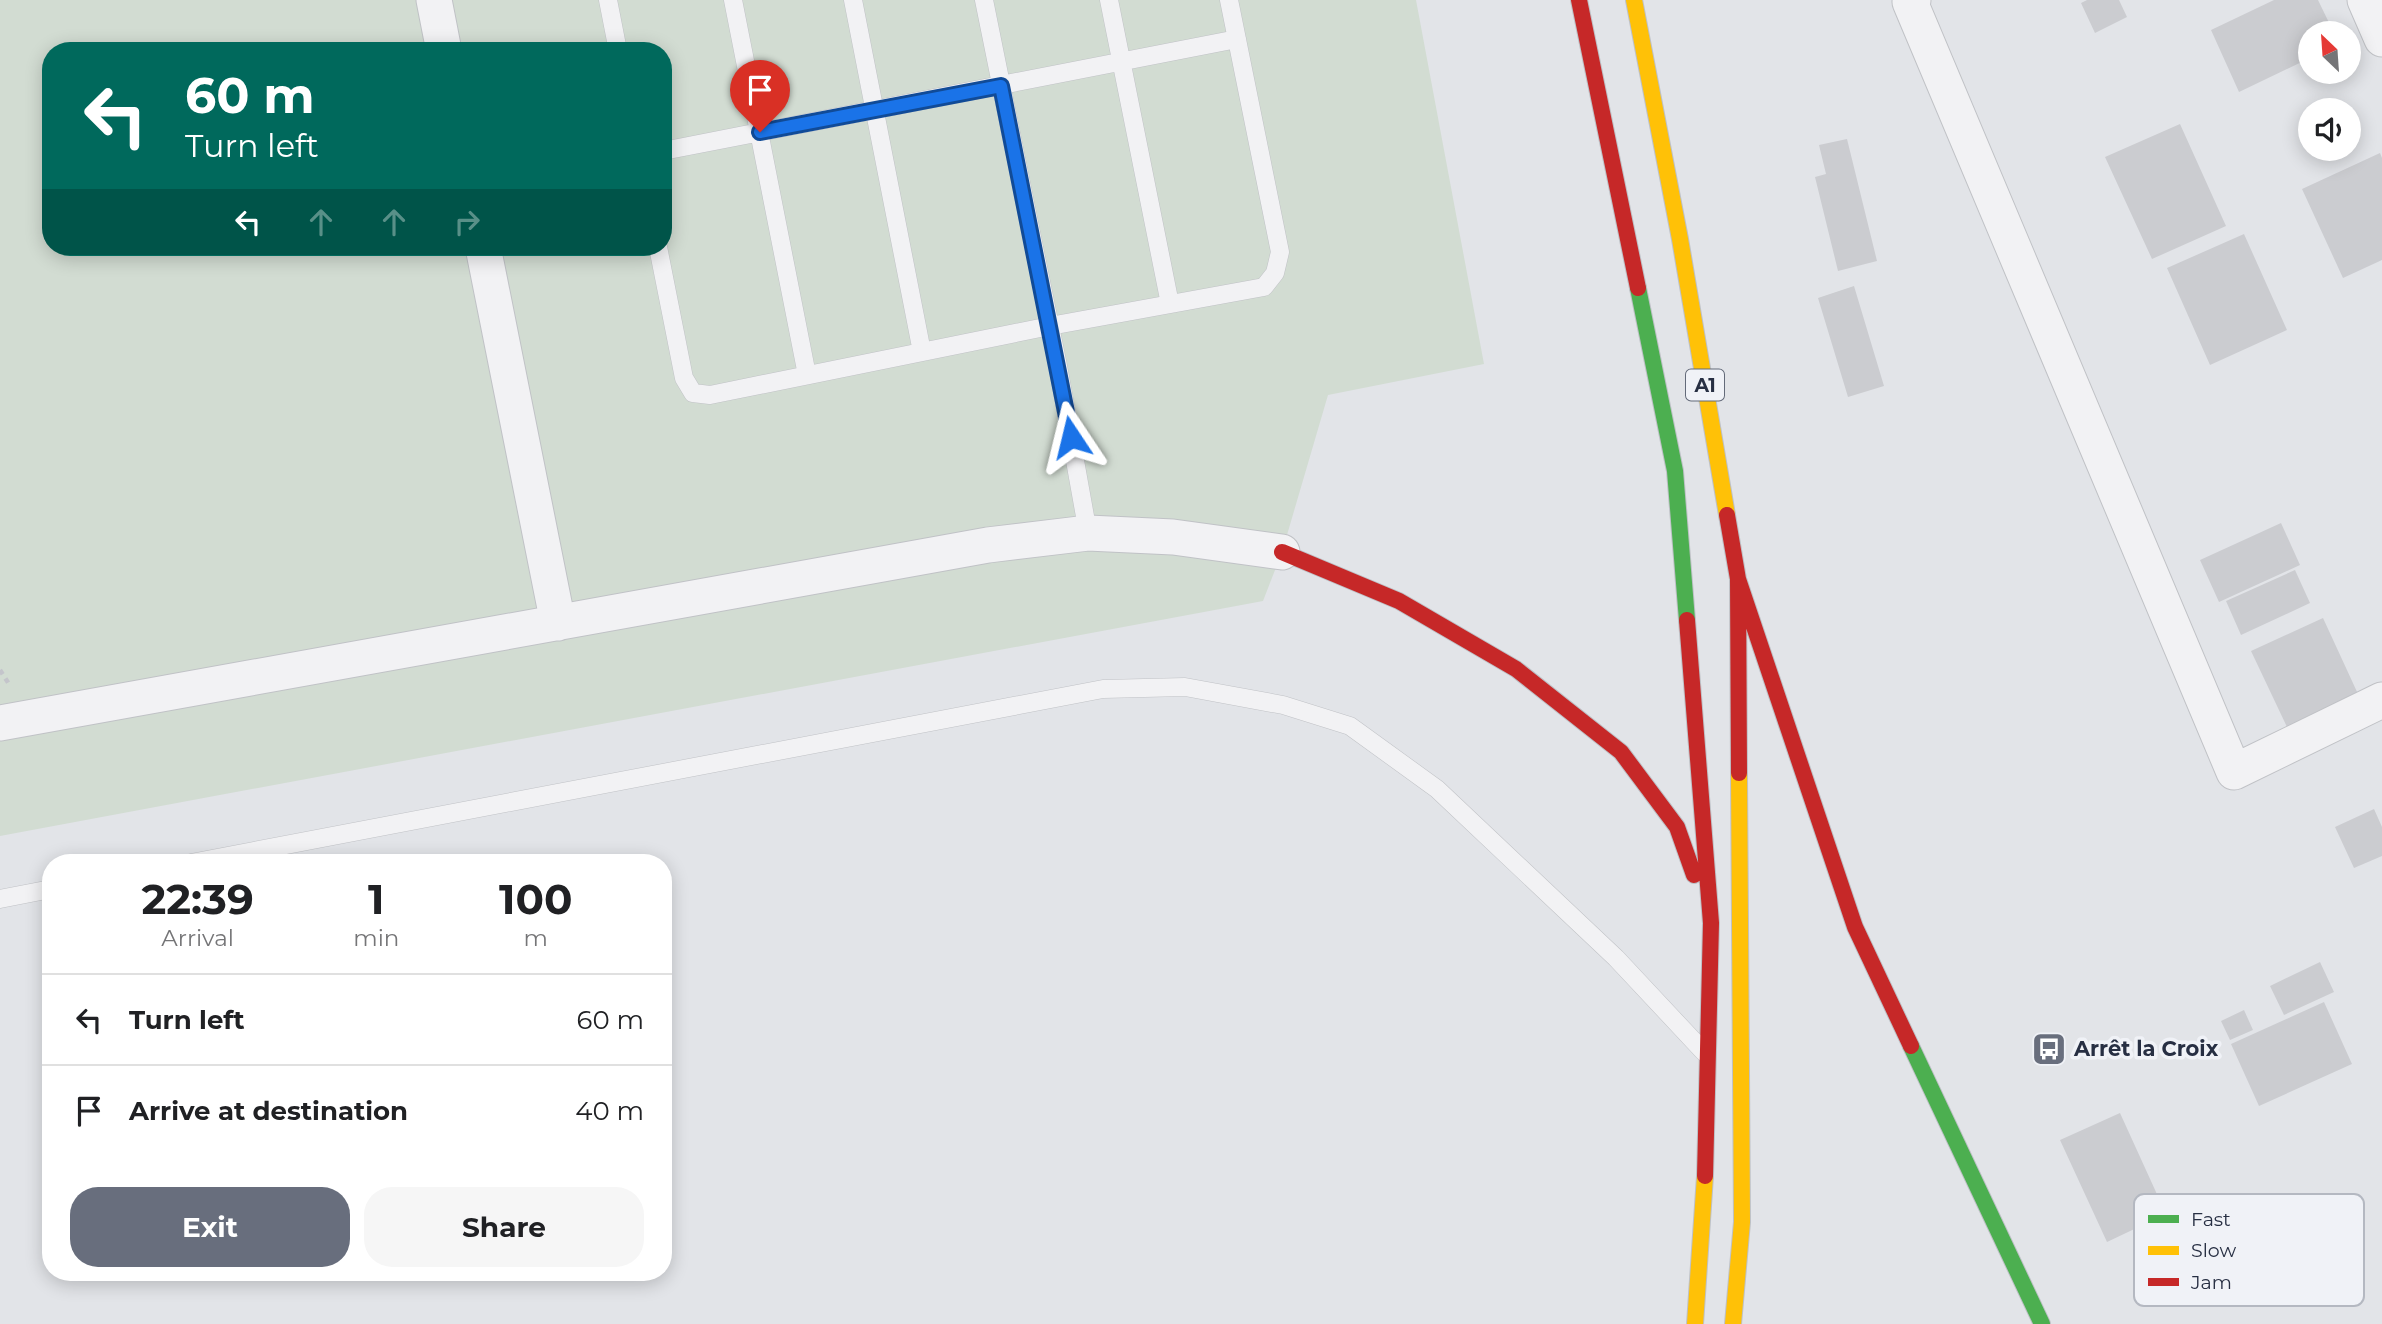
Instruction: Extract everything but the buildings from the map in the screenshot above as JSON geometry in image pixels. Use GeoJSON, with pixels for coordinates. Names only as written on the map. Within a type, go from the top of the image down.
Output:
{"type":"FeatureCollection","features":[{"type":"Feature","properties":{"kind":"main road","name":"A1"},"geometry":{"type":"LineString","coordinates":[[1579,0],[1675,471],[1711,923]]}},
{"type":"Feature","properties":{"kind":"main road","name":"A1"},"geometry":{"type":"LineString","coordinates":[[1634,0],[1683,253],[1738,579],[1855,927],[2042,1324]]}},
{"type":"Feature","properties":{"kind":"main road"},"geometry":{"type":"LineString","coordinates":[[1282,552],[1399,601],[1516,669],[1621,752],[1677,827],[1711,923],[1703,1216],[1695,1324]]}},
{"type":"Feature","properties":{"kind":"main road"},"geometry":{"type":"LineString","coordinates":[[1733,1324],[1741,1222],[1738,579]]}},
{"type":"Feature","properties":{"kind":"street"},"geometry":{"type":"LineString","coordinates":[[434,0],[442,42]]}},
{"type":"Feature","properties":{"kind":"street"},"geometry":{"type":"LineString","coordinates":[[1913,0],[1910,2],[2234,772],[2382,700]]}},
{"type":"Feature","properties":{"kind":"street"},"geometry":{"type":"LineString","coordinates":[[2365,0],[2382,39]]}},
{"type":"Feature","properties":{"kind":"street"},"geometry":{"type":"LineString","coordinates":[[485,256],[558,623]]}},
{"type":"Feature","properties":{"kind":"street"},"geometry":{"type":"LineString","coordinates":[[0,723],[974,548],[1088,533],[1173,537],[1282,552]]}},
{"type":"Feature","properties":{"kind":"lane"},"geometry":{"type":"LineString","coordinates":[[608,0],[616,42]]}},
{"type":"Feature","properties":{"kind":"lane"},"geometry":{"type":"LineString","coordinates":[[733,0],[807,375]]}},
{"type":"Feature","properties":{"kind":"lane"},"geometry":{"type":"LineString","coordinates":[[853,0],[922,352]]}},
{"type":"Feature","properties":{"kind":"lane"},"geometry":{"type":"LineString","coordinates":[[984,0],[1088,533]]}},
{"type":"Feature","properties":{"kind":"lane"},"geometry":{"type":"LineString","coordinates":[[1109,0],[1170,304]]}},
{"type":"Feature","properties":{"kind":"lane"},"geometry":{"type":"LineString","coordinates":[[660,256],[684,378],[694,393],[710,395],[1049,326],[1264,287],[1275,273],[1280,252],[1229,0]]}},
{"type":"Feature","properties":{"kind":"lane"},"geometry":{"type":"LineString","coordinates":[[672,148],[1237,39]]}},
{"type":"Feature","properties":{"kind":"lane"},"geometry":{"type":"LineString","coordinates":[[238,854],[1103,689],[1185,687],[1283,705],[1350,726],[1437,789],[1616,958],[1708,1056]]}},
{"type":"Feature","properties":{"kind":"lane"},"geometry":{"type":"LineString","coordinates":[[0,899],[42,892]]}},
{"type":"Feature","properties":{"kind":"shaded area"},"geometry":{"type":"Polygon","coordinates":[[[0,0],[1416,0],[1484,364],[1328,395],[1282,552],[1263,601],[0,836],[0,0]]]}},
{"type":"Feature","properties":{"kind":"traffic: fast"},"geometry":{"type":"LineString","coordinates":[[1638,288],[1675,471],[1687,620]]}},
{"type":"Feature","properties":{"kind":"traffic: fast"},"geometry":{"type":"LineString","coordinates":[[1911,1046],[2042,1324]]}},
{"type":"Feature","properties":{"kind":"traffic: slow"},"geometry":{"type":"LineString","coordinates":[[1634,0],[1680,239],[1727,515]]}},
{"type":"Feature","properties":{"kind":"traffic: slow"},"geometry":{"type":"LineString","coordinates":[[1733,1324],[1742,1222],[1739,773]]}},
{"type":"Feature","properties":{"kind":"traffic: slow"},"geometry":{"type":"LineString","coordinates":[[1695,1324],[1705,1176]]}},
{"type":"Feature","properties":{"kind":"traffic: jam"},"geometry":{"type":"LineString","coordinates":[[1579,0],[1638,288]]}},
{"type":"Feature","properties":{"kind":"traffic: jam"},"geometry":{"type":"LineString","coordinates":[[1727,515],[1738,579],[1855,927],[1911,1046]]}},
{"type":"Feature","properties":{"kind":"traffic: jam"},"geometry":{"type":"LineString","coordinates":[[1282,552],[1399,601],[1516,669],[1621,752],[1677,827],[1694,875]]}},
{"type":"Feature","properties":{"kind":"traffic: jam"},"geometry":{"type":"LineString","coordinates":[[1738,579],[1739,773]]}},
{"type":"Feature","properties":{"kind":"traffic: jam"},"geometry":{"type":"LineString","coordinates":[[1687,620],[1711,923],[1705,1176]]}},
{"type":"Feature","properties":{"kind":"place","name":"Arrêt la Croix"},"geometry":{"type":"Point","coordinates":[2049,1049]}},
{"type":"Feature","properties":{"kind":"route"},"geometry":{"type":"LineString","coordinates":[[760,132],[1001,86],[1071,437]]}}]}
